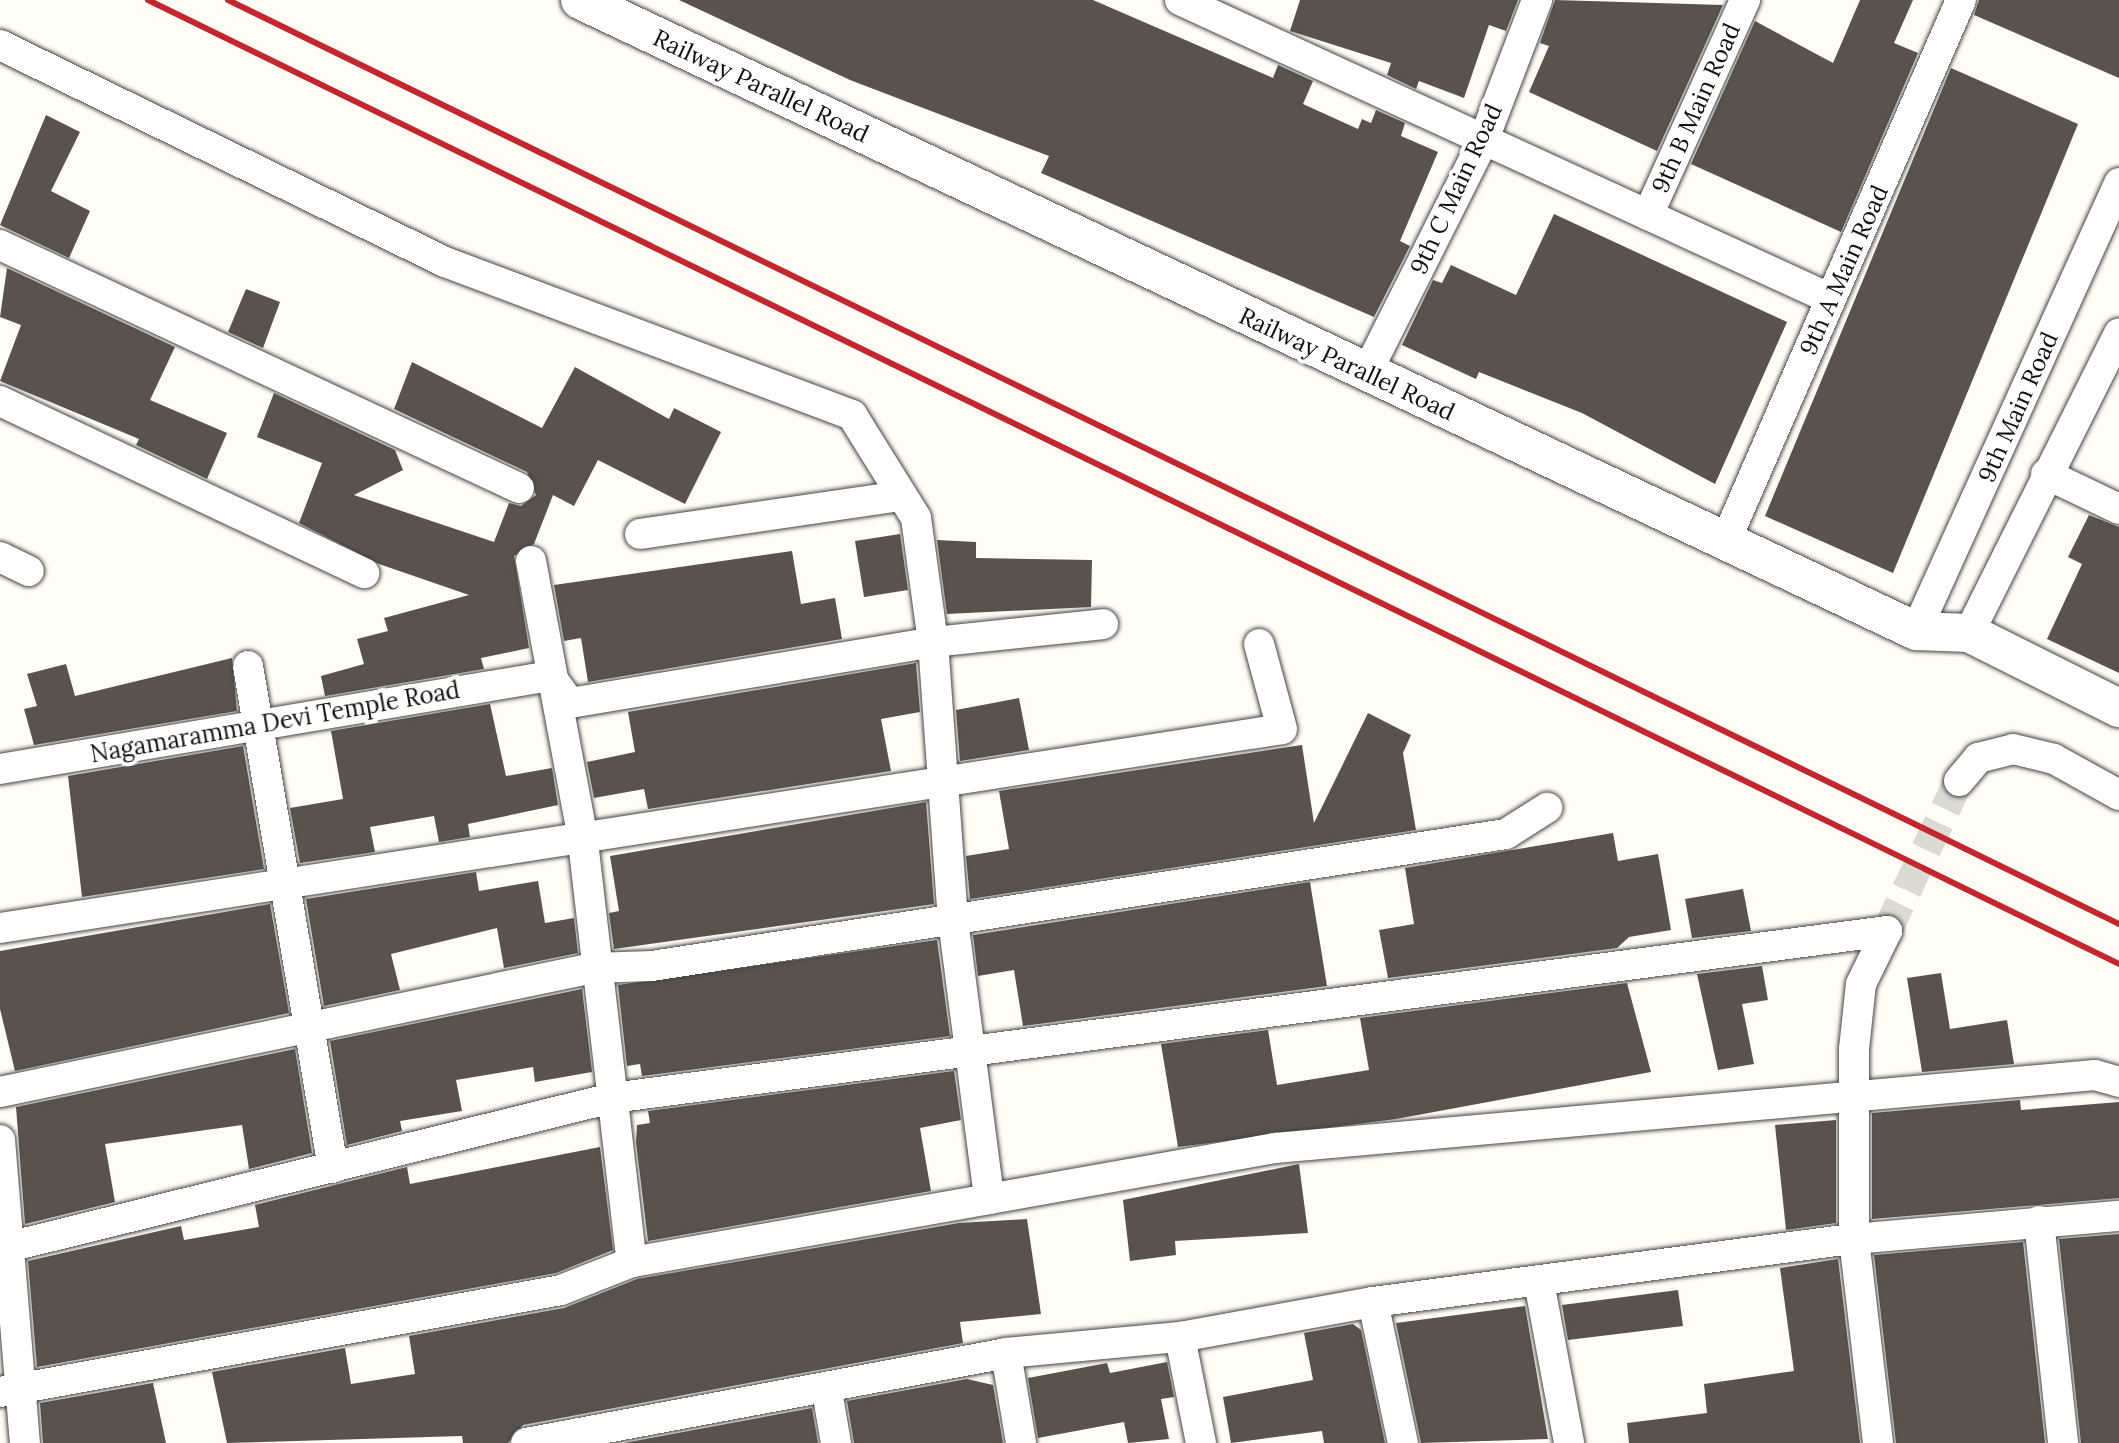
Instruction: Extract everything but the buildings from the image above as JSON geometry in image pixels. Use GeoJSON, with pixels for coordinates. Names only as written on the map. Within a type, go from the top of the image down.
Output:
{"type":"FeatureCollection","features":[{"type":"Feature","properties":{"kind":"street","name":"Railway Parallel Road"},"geometry":{"type":"LineString","coordinates":[[580,0],[1366,374],[1916,631],[1969,633],[2119,708]]}},
{"type":"Feature","properties":{"kind":"street"},"geometry":{"type":"LineString","coordinates":[[1180,0],[1831,299]]}},
{"type":"Feature","properties":{"kind":"street","name":"9th C Main Road"},"geometry":{"type":"LineString","coordinates":[[1366,374],[1484,139],[1537,0]]}},
{"type":"Feature","properties":{"kind":"street","name":"9th B Main Road"},"geometry":{"type":"LineString","coordinates":[[1648,215],[1745,0]]}},
{"type":"Feature","properties":{"kind":"street","name":"9th A Main Road"},"geometry":{"type":"LineString","coordinates":[[1726,540],[1961,0]]}},
{"type":"Feature","properties":{"kind":"street"},"geometry":{"type":"LineString","coordinates":[[0,45],[445,262],[852,415],[916,518],[933,642],[953,920],[974,1052],[989,1199]]}},
{"type":"Feature","properties":{"kind":"street","name":"9th Main Road"},"geometry":{"type":"LineString","coordinates":[[1916,631],[2119,183]]}},
{"type":"Feature","properties":{"kind":"street"},"geometry":{"type":"LineString","coordinates":[[0,245],[519,488]]}},
{"type":"Feature","properties":{"kind":"street"},"geometry":{"type":"LineString","coordinates":[[1969,633],[2046,474],[2119,334]]}},
{"type":"Feature","properties":{"kind":"street"},"geometry":{"type":"LineString","coordinates":[[0,401],[364,573]]}},
{"type":"Feature","properties":{"kind":"street"},"geometry":{"type":"LineString","coordinates":[[2046,474],[2119,509]]}},
{"type":"Feature","properties":{"kind":"street"},"geometry":{"type":"LineString","coordinates":[[640,534],[901,496]]}},
{"type":"Feature","properties":{"kind":"street"},"geometry":{"type":"LineString","coordinates":[[0,557],[29,571]]}},
{"type":"Feature","properties":{"kind":"street"},"geometry":{"type":"LineString","coordinates":[[531,561],[550,676],[582,833],[593,968],[632,1262]]}},
{"type":"Feature","properties":{"kind":"street"},"geometry":{"type":"LineString","coordinates":[[550,676],[570,703],[933,642],[1103,624]]}},
{"type":"Feature","properties":{"kind":"street"},"geometry":{"type":"LineString","coordinates":[[0,928],[582,833],[943,783],[1282,729],[1259,644]]}},
{"type":"Feature","properties":{"kind":"street"},"geometry":{"type":"LineString","coordinates":[[248,666],[333,1168]]}},
{"type":"Feature","properties":{"kind":"street","name":"Nagamaramma Devi Temple Road"},"geometry":{"type":"LineString","coordinates":[[0,769],[550,676]]}},
{"type":"Feature","properties":{"kind":"street"},"geometry":{"type":"LineString","coordinates":[[1959,781],[1978,758],[2013,749],[2054,759],[2119,795]]}},
{"type":"Feature","properties":{"kind":"street"},"geometry":{"type":"LineString","coordinates":[[0,1092],[593,968],[652,966],[1506,834],[1547,808]]}},
{"type":"Feature","properties":{"kind":"street"},"geometry":{"type":"LineString","coordinates":[[4,1249],[612,1098],[1887,931],[1861,984],[1855,1100],[1854,1239],[1878,1443]]}},
{"type":"Feature","properties":{"kind":"street"},"geometry":{"type":"LineString","coordinates":[[11,1391],[561,1290],[632,1262],[1275,1148],[1855,1100],[2095,1075],[2119,1082]]}},
{"type":"Feature","properties":{"kind":"street"},"geometry":{"type":"LineString","coordinates":[[0,1140],[11,1391],[25,1443]]}},
{"type":"Feature","properties":{"kind":"street"},"geometry":{"type":"LineString","coordinates":[[526,1443],[827,1391],[1006,1353],[1180,1337],[1373,1302],[1854,1239],[2119,1216]]}},
{"type":"Feature","properties":{"kind":"street"},"geometry":{"type":"LineString","coordinates":[[2039,1221],[2063,1443]]}},
{"type":"Feature","properties":{"kind":"street"},"geometry":{"type":"LineString","coordinates":[[1539,1282],[1569,1443]]}},
{"type":"Feature","properties":{"kind":"street"},"geometry":{"type":"LineString","coordinates":[[1373,1302],[1403,1443]]}},
{"type":"Feature","properties":{"kind":"street"},"geometry":{"type":"LineString","coordinates":[[1180,1337],[1201,1443]]}},
{"type":"Feature","properties":{"kind":"street"},"geometry":{"type":"LineString","coordinates":[[1006,1353],[1021,1443]]}},
{"type":"Feature","properties":{"kind":"street"},"geometry":{"type":"LineString","coordinates":[[827,1391],[836,1443]]}},
{"type":"Feature","properties":{"kind":"tunnel"},"geometry":{"type":"LineString","coordinates":[[1887,931],[1959,781]]}},
{"type":"Feature","properties":{"kind":"railway"},"geometry":{"type":"LineString","coordinates":[[148,0],[2119,964]]}},
{"type":"Feature","properties":{"kind":"railway"},"geometry":{"type":"LineString","coordinates":[[228,0],[2119,924]]}}]}
